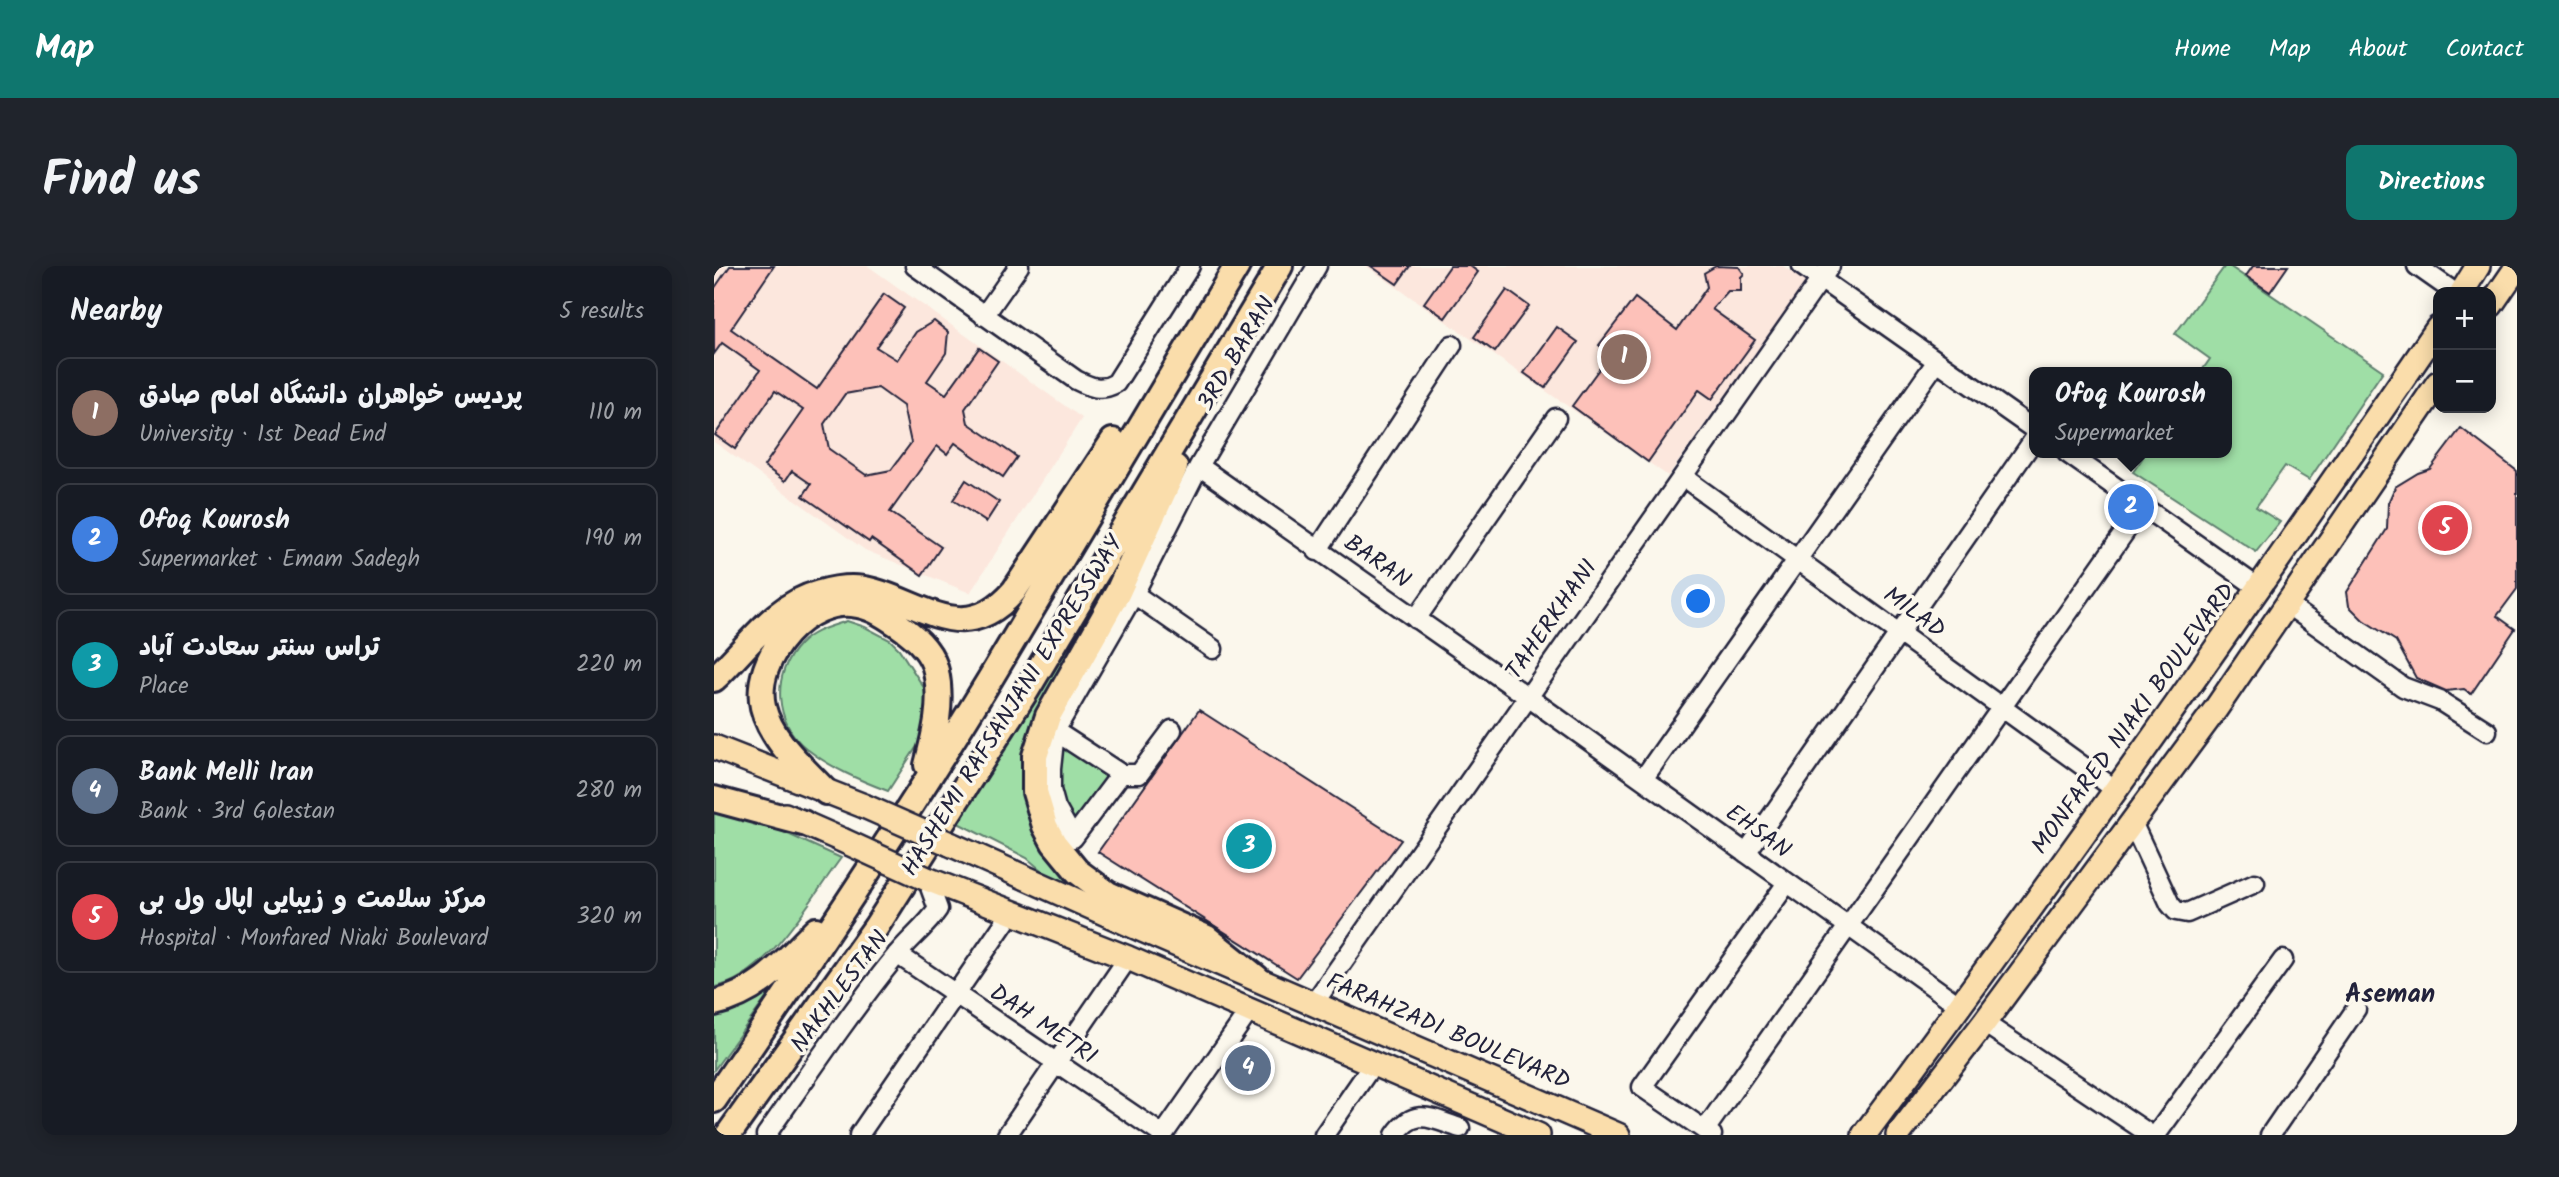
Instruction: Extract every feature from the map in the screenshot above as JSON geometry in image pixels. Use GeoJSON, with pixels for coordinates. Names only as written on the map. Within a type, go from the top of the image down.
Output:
{"type":"FeatureCollection","features":[{"type":"Feature","properties":{"kind":"highway","name":"HASHEMI RAFSANJANI EXPRESSWAY"},"geometry":{"type":"LineString","coordinates":[[714,1100],[922,788],[1237,266]]}},
{"type":"Feature","properties":{"kind":"highway","name":"HASHEMI RAFSANJANI EXPRESSWAY"},"geometry":{"type":"LineString","coordinates":[[728,1135],[876,927],[1026,691],[1280,266]]}},
{"type":"Feature","properties":{"kind":"highway"},"geometry":{"type":"LineString","coordinates":[[714,679],[774,617],[795,603],[819,593],[846,588],[872,590],[934,615],[959,619],[986,614],[1000,606],[1014,591],[1136,406],[1161,392]]}},
{"type":"Feature","properties":{"kind":"highway"},"geometry":{"type":"LineString","coordinates":[[1197,404],[1174,469],[1118,592],[1048,716],[1035,756],[1035,792],[1049,834],[1063,857],[1077,872],[1108,894],[1207,937],[1257,978]]}},
{"type":"Feature","properties":{"kind":"highway"},"geometry":{"type":"LineString","coordinates":[[826,792],[777,736],[763,706],[763,689],[773,654],[797,622],[813,611],[856,604],[873,610],[900,626],[921,643],[936,669],[939,720],[922,788]]}},
{"type":"Feature","properties":{"kind":"highway"},"geometry":{"type":"LineString","coordinates":[[714,799],[803,823]]}},
{"type":"Feature","properties":{"kind":"highway"},"geometry":{"type":"LineString","coordinates":[[714,1003],[743,994],[773,974],[853,892]]}},
{"type":"Feature","properties":{"kind":"main road"},"geometry":{"type":"LineString","coordinates":[[2465,287],[2478,266]]}},
{"type":"Feature","properties":{"kind":"main road"},"geometry":{"type":"LineString","coordinates":[[2496,298],[2517,267]]}},
{"type":"Feature","properties":{"kind":"main road","name":"MONFARED NIAKI BOULEVARD"},"geometry":{"type":"LineString","coordinates":[[1864,1135],[1961,1006],[2260,589],[2433,335]]}},
{"type":"Feature","properties":{"kind":"main road"},"geometry":{"type":"LineString","coordinates":[[1898,1135],[2215,710],[2433,390]]}},
{"type":"Feature","properties":{"kind":"main road"},"geometry":{"type":"LineString","coordinates":[[2183,695],[2200,688],[2206,689],[2215,700],[2215,710]]}},
{"type":"Feature","properties":{"kind":"main road","name":"FARAHZADI BOULEVARD"},"geometry":{"type":"LineString","coordinates":[[714,747],[864,806],[1618,1135]]}},
{"type":"Feature","properties":{"kind":"main road"},"geometry":{"type":"LineString","coordinates":[[714,786],[927,878],[1128,958],[1538,1135]]}},
{"type":"Feature","properties":{"kind":"street"},"geometry":{"type":"LineString","coordinates":[[915,266],[1086,385],[1097,389],[1116,383],[1190,266]]}},
{"type":"Feature","properties":{"kind":"street"},"geometry":{"type":"LineString","coordinates":[[984,316],[1019,266]]}},
{"type":"Feature","properties":{"kind":"street","name":"3RD BARAN"},"geometry":{"type":"LineString","coordinates":[[1055,731],[1134,594],[1199,466],[1317,266]]}},
{"type":"Feature","properties":{"kind":"street"},"geometry":{"type":"LineString","coordinates":[[1802,266],[1826,273],[1937,361],[2029,426]]}},
{"type":"Feature","properties":{"kind":"street"},"geometry":{"type":"LineString","coordinates":[[2417,266],[2447,287]]}},
{"type":"Feature","properties":{"kind":"street","name":"TAHERKHANI"},"geometry":{"type":"LineString","coordinates":[[1314,1003],[1826,273]]}},
{"type":"Feature","properties":{"kind":"street"},"geometry":{"type":"LineString","coordinates":[[1317,551],[1452,345]]}},
{"type":"Feature","properties":{"kind":"street"},"geometry":{"type":"LineString","coordinates":[[1643,779],[1937,361]]}},
{"type":"Feature","properties":{"kind":"street"},"geometry":{"type":"LineString","coordinates":[[1416,619],[1556,418]]}},
{"type":"Feature","properties":{"kind":"street"},"geometry":{"type":"LineString","coordinates":[[1746,853],[2029,447]]}},
{"type":"Feature","properties":{"kind":"street"},"geometry":{"type":"LineString","coordinates":[[2074,458],[2260,589]]}},
{"type":"Feature","properties":{"kind":"street","name":"BARAN"},"geometry":{"type":"LineString","coordinates":[[1199,466],[1528,697]]}},
{"type":"Feature","properties":{"kind":"street","name":"MILAD"},"geometry":{"type":"LineString","coordinates":[[1683,477],[2116,790]]}},
{"type":"Feature","properties":{"kind":"street"},"geometry":{"type":"LineString","coordinates":[[1787,883],[1642,1087],[1708,1133],[1847,926],[2143,506]]}},
{"type":"Feature","properties":{"kind":"street"},"geometry":{"type":"LineString","coordinates":[[1134,594],[1213,649]]}},
{"type":"Feature","properties":{"kind":"street"},"geometry":{"type":"LineString","coordinates":[[2288,605],[2403,687],[2440,701],[2487,731]]}},
{"type":"Feature","properties":{"kind":"street","name":"EHSAN"},"geometry":{"type":"LineString","coordinates":[[1528,697],[1961,1006]]}},
{"type":"Feature","properties":{"kind":"street"},"geometry":{"type":"LineString","coordinates":[[1121,774],[1073,838],[1059,816],[1051,790],[1055,731],[1121,774],[1139,774],[1172,730]]}},
{"type":"Feature","properties":{"kind":"street"},"geometry":{"type":"LineString","coordinates":[[2132,822],[2170,904],[2176,911],[2187,913],[2255,883]]}},
{"type":"Feature","properties":{"kind":"street","name":"NAKHLESTAN"},"geometry":{"type":"LineString","coordinates":[[766,1135],[821,1055],[897,954],[939,909],[927,878]]}},
{"type":"Feature","properties":{"kind":"street"},"geometry":{"type":"LineString","coordinates":[[859,1135],[1012,912]]}},
{"type":"Feature","properties":{"kind":"street","name":"DAH METRI"},"geometry":{"type":"LineString","coordinates":[[897,954],[1163,1135]]}},
{"type":"Feature","properties":{"kind":"street"},"geometry":{"type":"LineString","coordinates":[[1007,1135],[1128,958]]}},
{"type":"Feature","properties":{"kind":"street"},"geometry":{"type":"LineString","coordinates":[[1984,1023],[2153,1135],[2283,960]]}},
{"type":"Feature","properties":{"kind":"street"},"geometry":{"type":"LineString","coordinates":[[2270,1135],[2356,1009]]}},
{"type":"Feature","properties":{"kind":"street"},"geometry":{"type":"LineString","coordinates":[[1163,1135],[1250,1010]]}},
{"type":"Feature","properties":{"kind":"street"},"geometry":{"type":"LineString","coordinates":[[1324,1135],[1373,1064]]}},
{"type":"Feature","properties":{"kind":"street"},"geometry":{"type":"LineString","coordinates":[[1395,1135],[1404,1121],[1424,1116],[1460,1129]]}},
{"type":"Feature","properties":{"kind":"shaded area"},"geometry":{"type":"Polygon","coordinates":[[[714,266],[868,266],[1082,418],[970,593],[865,550],[714,442],[714,266]]]}},
{"type":"Feature","properties":{"kind":"shaded area"},"geometry":{"type":"Polygon","coordinates":[[[1366,266],[1783,266],[1806,282],[1668,476],[1366,266]]]}},
{"type":"Feature","properties":{"kind":"green space"},"geometry":{"type":"Polygon","coordinates":[[[2225,266],[2229,266],[2383,371],[2309,480],[2285,466],[2256,507],[2280,522],[2256,552],[2133,472],[2143,458],[2232,458],[2232,367],[2204,367],[2210,359],[2175,334],[2225,266]]]}},
{"type":"Feature","properties":{"kind":"green space"},"geometry":{"type":"Polygon","coordinates":[[[1170,467],[1083,647],[1041,826],[1158,923],[1048,876],[1027,858],[954,821],[1170,467]]]}},
{"type":"Feature","properties":{"kind":"green space"},"geometry":{"type":"Polygon","coordinates":[[[847,621],[890,640],[899,649],[926,691],[929,706],[921,740],[888,791],[846,773],[807,749],[788,726],[783,712],[781,684],[784,669],[791,656],[810,635],[847,621]]]}},
{"type":"Feature","properties":{"kind":"green space"},"geometry":{"type":"Polygon","coordinates":[[[1064,746],[1108,775],[1109,781],[1080,822],[1064,813],[1060,798],[1058,769],[1064,746]]]}},
{"type":"Feature","properties":{"kind":"green space"},"geometry":{"type":"Polygon","coordinates":[[[714,806],[779,830],[841,858],[802,914],[770,953],[733,981],[714,987],[714,806]]]}},
{"type":"Feature","properties":{"kind":"green space"},"geometry":{"type":"Polygon","coordinates":[[[785,972],[714,1070],[714,1014],[744,1004],[785,972]]]}},
{"type":"Feature","properties":{"kind":"building"},"geometry":{"type":"Polygon","coordinates":[[[730,266],[774,266],[731,329],[817,389],[884,294],[904,308],[876,347],[897,360],[916,332],[934,321],[948,332],[946,353],[927,381],[946,394],[979,348],[998,361],[965,409],[968,423],[1017,457],[1003,477],[955,443],[947,454],[937,446],[890,512],[941,547],[922,575],[803,496],[811,484],[792,471],[785,481],[764,466],[803,410],[775,391],[735,449],[715,435],[760,370],[722,343],[714,354],[714,289],[730,266]],[[878,388],[845,394],[824,424],[829,449],[866,475],[891,470],[911,443],[903,406],[878,388]]]}},
{"type":"Feature","properties":{"kind":"building"},"geometry":{"type":"Polygon","coordinates":[[[1371,266],[1410,266],[1397,284],[1371,266]]]}},
{"type":"Feature","properties":{"kind":"building"},"geometry":{"type":"Polygon","coordinates":[[[1450,266],[1470,266],[1478,272],[1445,318],[1424,303],[1450,266]]]}},
{"type":"Feature","properties":{"kind":"building"},"geometry":{"type":"Polygon","coordinates":[[[1716,266],[1739,267],[1744,274],[1741,277],[1741,291],[1728,291],[1712,309],[1755,340],[1712,399],[1699,390],[1648,462],[1572,406],[1610,354],[1599,345],[1635,298],[1677,330],[1707,287],[1704,273],[1716,266]]]}},
{"type":"Feature","properties":{"kind":"building"},"geometry":{"type":"Polygon","coordinates":[[[2253,266],[2288,266],[2270,292],[2246,276],[2253,266]]]}},
{"type":"Feature","properties":{"kind":"building"},"geometry":{"type":"Polygon","coordinates":[[[1507,290],[1529,306],[1495,352],[1474,337],[1507,290]]]}},
{"type":"Feature","properties":{"kind":"building"},"geometry":{"type":"Polygon","coordinates":[[[1557,327],[1578,342],[1545,388],[1524,373],[1557,327]]]}},
{"type":"Feature","properties":{"kind":"building"},"geometry":{"type":"Polygon","coordinates":[[[2461,428],[2517,471],[2517,589],[2497,616],[2515,629],[2471,694],[2464,689],[2446,691],[2416,678],[2396,641],[2363,620],[2349,606],[2347,592],[2387,529],[2388,503],[2395,487],[2430,469],[2461,428]]]}},
{"type":"Feature","properties":{"kind":"building"},"geometry":{"type":"Polygon","coordinates":[[[966,480],[999,502],[986,522],[953,500],[966,480]]]}},
{"type":"Feature","properties":{"kind":"building"},"geometry":{"type":"Polygon","coordinates":[[[1199,710],[1401,840],[1297,978],[1098,852],[1199,710]]]}},
{"type":"Feature","properties":{"kind":"place","name":"پردیس خواهران دانشگاه امام صادق"},"geometry":{"type":"Point","coordinates":[1624,357]}},
{"type":"Feature","properties":{"kind":"place","name":"Ofoq Kourosh"},"geometry":{"type":"Point","coordinates":[2131,507]}},
{"type":"Feature","properties":{"kind":"place","name":"مرکز سلامت و زیبایی اپال ول بی"},"geometry":{"type":"Point","coordinates":[2445,528]}},
{"type":"Feature","properties":{"kind":"place","name":"تراس سنتر سعادت آباد"},"geometry":{"type":"Point","coordinates":[1249,846]}},
{"type":"Feature","properties":{"kind":"place","name":"Bank Melli Iran"},"geometry":{"type":"Point","coordinates":[1248,1068]}},
{"type":"Feature","properties":{"kind":"district","name":"Aseman"},"geometry":{"type":"Point","coordinates":[2390,995]}}]}
